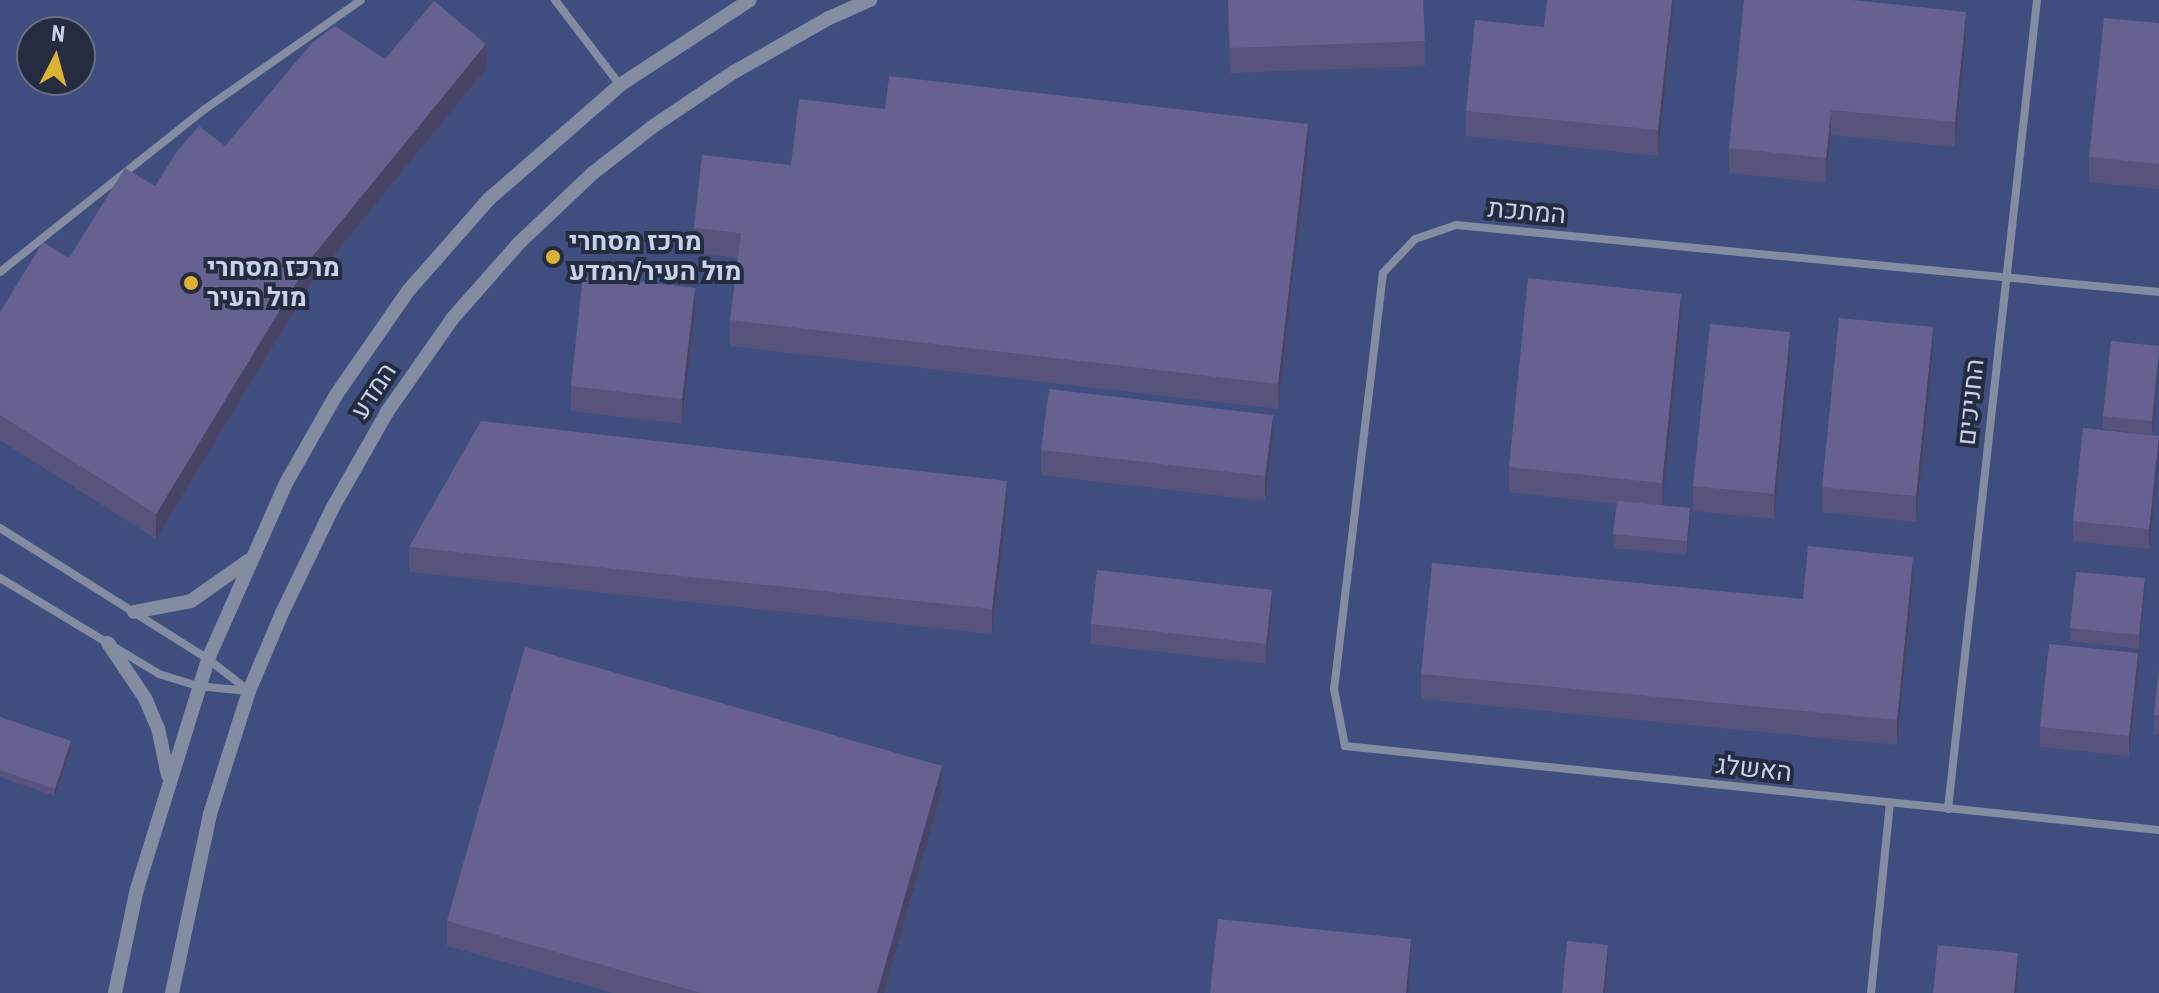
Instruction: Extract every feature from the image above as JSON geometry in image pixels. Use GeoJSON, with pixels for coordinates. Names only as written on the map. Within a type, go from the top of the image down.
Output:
{"type":"FeatureCollection","features":[{"type":"Feature","properties":{"kind":"street"},"geometry":{"type":"LineString","coordinates":[[0,272],[205,109],[361,0]]}},
{"type":"Feature","properties":{"kind":"street"},"geometry":{"type":"LineString","coordinates":[[555,0],[620,85]]}},
{"type":"Feature","properties":{"kind":"street","name":"המדע"},"geometry":{"type":"LineString","coordinates":[[115,993],[137,889],[198,686],[248,561],[286,483],[336,395],[408,291],[489,199],[620,85],[750,0]]}},
{"type":"Feature","properties":{"kind":"street","name":"המדע"},"geometry":{"type":"LineString","coordinates":[[172,993],[210,814],[249,691],[326,522],[387,412],[452,319],[519,243],[593,173],[652,127],[747,64],[829,18],[870,0]]}},
{"type":"Feature","properties":{"kind":"street","name":"החניכים"},"geometry":{"type":"LineString","coordinates":[[1948,809],[2037,0]]}},
{"type":"Feature","properties":{"kind":"street","name":"המתכת"},"geometry":{"type":"LineString","coordinates":[[1345,746],[1334,689],[1383,273],[1415,239],[1456,225],[2159,292]]}},
{"type":"Feature","properties":{"kind":"street"},"geometry":{"type":"LineString","coordinates":[[0,528],[208,659],[249,691]]}},
{"type":"Feature","properties":{"kind":"street"},"geometry":{"type":"LineString","coordinates":[[134,612],[191,601],[248,561]]}},
{"type":"Feature","properties":{"kind":"street"},"geometry":{"type":"LineString","coordinates":[[0,578],[159,674],[198,686],[249,691]]}},
{"type":"Feature","properties":{"kind":"street"},"geometry":{"type":"LineString","coordinates":[[108,643],[138,684],[158,728],[168,778]]}},
{"type":"Feature","properties":{"kind":"street","name":"האשלג"},"geometry":{"type":"LineString","coordinates":[[1345,746],[2159,830]]}},
{"type":"Feature","properties":{"kind":"street"},"geometry":{"type":"LineString","coordinates":[[1871,993],[1890,803]]}},
{"type":"Feature","properties":{"kind":"shaded area"},"geometry":{"type":"Polygon","coordinates":[[[0,0],[2159,0],[2159,993],[0,993],[0,0]]]}},
{"type":"Feature","properties":{"kind":"building"},"geometry":{"type":"Polygon","coordinates":[[[1228,0],[1423,0],[1425,41],[1230,48],[1228,0]]]}},
{"type":"Feature","properties":{"kind":"building"},"geometry":{"type":"Polygon","coordinates":[[[1547,0],[1672,0],[1658,130],[1466,111],[1475,20],[1544,27],[1547,0]]]}},
{"type":"Feature","properties":{"kind":"building"},"geometry":{"type":"Polygon","coordinates":[[[1744,0],[1852,0],[1966,12],[1955,122],[1831,110],[1826,158],[1729,148],[1744,0]]]}},
{"type":"Feature","properties":{"kind":"building","name":"מרכז מסחרי מול העיר"},"geometry":{"type":"Polygon","coordinates":[[[434,1],[486,44],[312,257],[156,514],[0,415],[0,312],[43,242],[69,258],[125,168],[155,186],[178,150],[199,126],[225,146],[312,43],[335,26],[385,59],[434,1]]]}},
{"type":"Feature","properties":{"kind":"building"},"geometry":{"type":"Polygon","coordinates":[[[2104,18],[2159,23],[2159,164],[2089,157],[2104,18]]]}},
{"type":"Feature","properties":{"kind":"building"},"geometry":{"type":"Polygon","coordinates":[[[889,76],[1308,124],[1278,384],[730,320],[741,233],[694,228],[702,155],[791,165],[799,99],[885,109],[889,76]]]}},
{"type":"Feature","properties":{"kind":"building"},"geometry":{"type":"Polygon","coordinates":[[[583,275],[695,288],[682,399],[571,386],[583,275]]]}},
{"type":"Feature","properties":{"kind":"building"},"geometry":{"type":"Polygon","coordinates":[[[1528,278],[1681,294],[1662,483],[1509,467],[1528,278]]]}},
{"type":"Feature","properties":{"kind":"building"},"geometry":{"type":"Polygon","coordinates":[[[1839,318],[1933,327],[1916,496],[1822,487],[1839,318]]]}},
{"type":"Feature","properties":{"kind":"building"},"geometry":{"type":"Polygon","coordinates":[[[1710,324],[1790,332],[1774,494],[1693,486],[1710,324]]]}},
{"type":"Feature","properties":{"kind":"building"},"geometry":{"type":"Polygon","coordinates":[[[2111,341],[2159,346],[2152,421],[2103,416],[2111,341]]]}},
{"type":"Feature","properties":{"kind":"building"},"geometry":{"type":"Polygon","coordinates":[[[1049,389],[1273,415],[1265,476],[1041,450],[1049,389]]]}},
{"type":"Feature","properties":{"kind":"building"},"geometry":{"type":"Polygon","coordinates":[[[481,421],[1007,481],[992,609],[409,547],[481,421]]]}},
{"type":"Feature","properties":{"kind":"building"},"geometry":{"type":"Polygon","coordinates":[[[2083,428],[2159,436],[2149,529],[2073,521],[2083,428]]]}},
{"type":"Feature","properties":{"kind":"building"},"geometry":{"type":"Polygon","coordinates":[[[1617,501],[1690,508],[1687,541],[1613,534],[1617,501]]]}},
{"type":"Feature","properties":{"kind":"building"},"geometry":{"type":"Polygon","coordinates":[[[1808,546],[1913,557],[1897,720],[1421,674],[1432,563],[1803,599],[1808,546]]]}},
{"type":"Feature","properties":{"kind":"building"},"geometry":{"type":"Polygon","coordinates":[[[1097,570],[1272,590],[1266,644],[1091,624],[1097,570]]]}},
{"type":"Feature","properties":{"kind":"building"},"geometry":{"type":"Polygon","coordinates":[[[2076,572],[2145,578],[2139,635],[2070,628],[2076,572]]]}},
{"type":"Feature","properties":{"kind":"building"},"geometry":{"type":"Polygon","coordinates":[[[2049,644],[2138,653],[2129,736],[2040,727],[2049,644]]]}},
{"type":"Feature","properties":{"kind":"building"},"geometry":{"type":"Polygon","coordinates":[[[525,647],[942,766],[877,993],[701,993],[447,921],[525,647]]]}},
{"type":"Feature","properties":{"kind":"building"},"geometry":{"type":"Polygon","coordinates":[[[2159,670],[2159,715],[2154,715],[2159,670]]]}},
{"type":"Feature","properties":{"kind":"building"},"geometry":{"type":"Polygon","coordinates":[[[0,717],[71,741],[55,789],[0,770],[0,717]]]}},
{"type":"Feature","properties":{"kind":"building"},"geometry":{"type":"Polygon","coordinates":[[[1218,919],[1411,939],[1406,993],[1210,993],[1218,919]]]}},
{"type":"Feature","properties":{"kind":"building"},"geometry":{"type":"Polygon","coordinates":[[[1567,941],[1608,945],[1603,993],[1562,993],[1567,941]]]}},
{"type":"Feature","properties":{"kind":"building"},"geometry":{"type":"Polygon","coordinates":[[[1938,945],[2018,953],[2014,993],[1933,993],[1938,945]]]}},
{"type":"Feature","properties":{"kind":"place","name":"מרכז מסחרי מול העיר/המדע"},"geometry":{"type":"Point","coordinates":[553,257]}},
{"type":"Feature","properties":{"kind":"place","name":"מרכז מסחרי מול העיר"},"geometry":{"type":"Point","coordinates":[191,283]}}]}
